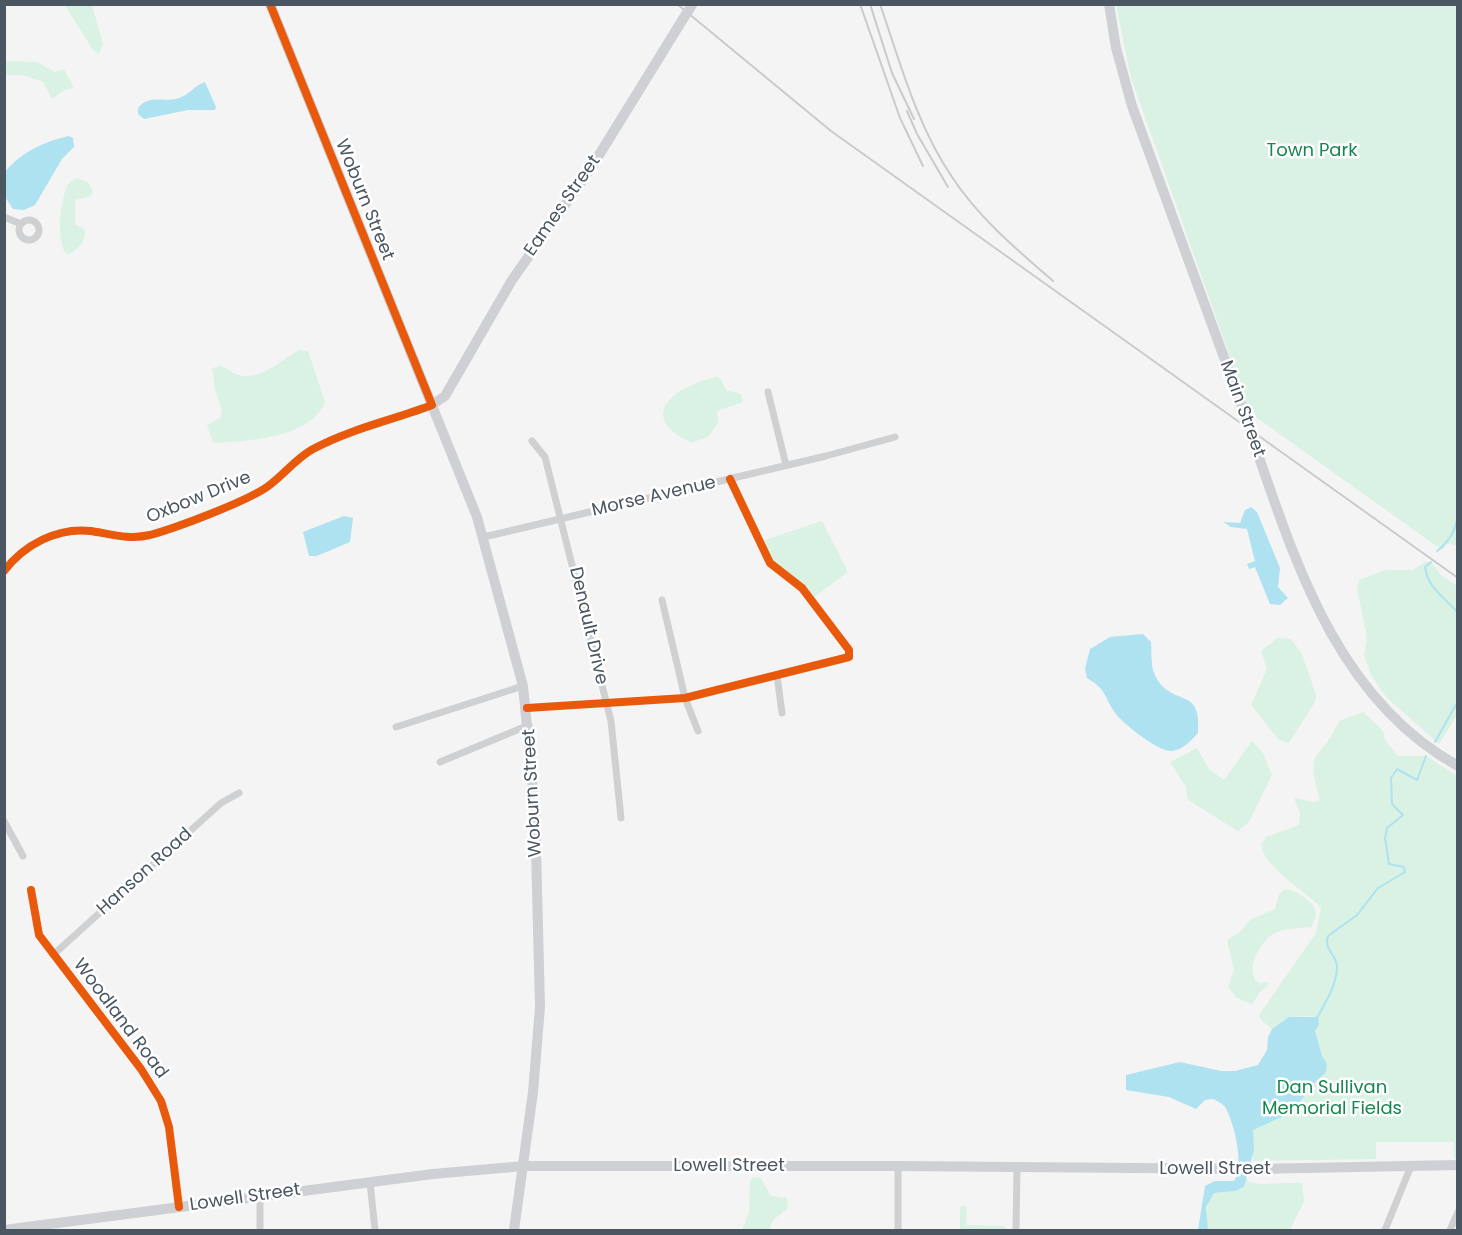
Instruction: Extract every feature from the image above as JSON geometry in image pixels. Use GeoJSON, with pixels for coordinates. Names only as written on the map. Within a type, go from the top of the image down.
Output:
{"type":"FeatureCollection","features":[{"type":"Feature","properties":{"kind":"main road","name":"Woburn Street"},"geometry":{"type":"LineString","coordinates":[[270,4],[484,537],[523,686],[529,725],[536,808],[540,1007],[537,1059],[514,1230]]}},
{"type":"Feature","properties":{"kind":"main road","name":"Main Street"},"geometry":{"type":"LineString","coordinates":[[1109,4],[1116,48],[1132,106],[1301,573],[1342,653],[1359,679],[1393,717],[1424,744],[1458,766]]}},
{"type":"Feature","properties":{"kind":"main road","name":"Eames Street"},"geometry":{"type":"LineString","coordinates":[[432,405],[446,396],[512,280],[591,168],[692,5]]}},
{"type":"Feature","properties":{"kind":"main road","name":"Lowell Street"},"geometry":{"type":"LineString","coordinates":[[4,1230],[370,1182],[524,1166],[1234,1169],[1458,1166]]}},
{"type":"Feature","properties":{"kind":"street"},"geometry":{"type":"LineString","coordinates":[[4,217],[21,224]]}},
{"type":"Feature","properties":{"kind":"street"},"geometry":{"type":"LineString","coordinates":[[768,392],[786,465]]}},
{"type":"Feature","properties":{"kind":"street","name":"Oxbow Drive"},"geometry":{"type":"LineString","coordinates":[[4,571],[30,546],[66,532],[89,531],[134,537],[162,531],[256,493],[273,483],[300,457],[324,444],[432,405]]}},
{"type":"Feature","properties":{"kind":"street","name":"Morse Avenue"},"geometry":{"type":"LineString","coordinates":[[484,537],[730,479],[894,437]]}},
{"type":"Feature","properties":{"kind":"street","name":"Denault Drive"},"geometry":{"type":"LineString","coordinates":[[532,441],[545,455],[607,704],[616,751],[621,818]]}},
{"type":"Feature","properties":{"kind":"street"},"geometry":{"type":"LineString","coordinates":[[527,708],[685,698],[849,658],[849,650],[802,588],[768,559],[730,479]]}},
{"type":"Feature","properties":{"kind":"street"},"geometry":{"type":"LineString","coordinates":[[662,600],[685,698],[698,730]]}},
{"type":"Feature","properties":{"kind":"street"},"geometry":{"type":"LineString","coordinates":[[777,675],[782,713]]}},
{"type":"Feature","properties":{"kind":"street"},"geometry":{"type":"LineString","coordinates":[[396,727],[523,686]]}},
{"type":"Feature","properties":{"kind":"street"},"geometry":{"type":"LineString","coordinates":[[440,762],[529,725]]}},
{"type":"Feature","properties":{"kind":"street","name":"Hanson Road"},"geometry":{"type":"LineString","coordinates":[[53,956],[221,803],[239,793]]}},
{"type":"Feature","properties":{"kind":"street"},"geometry":{"type":"LineString","coordinates":[[4,821],[23,856]]}},
{"type":"Feature","properties":{"kind":"street","name":"Woodland Road"},"geometry":{"type":"LineString","coordinates":[[31,890],[37,931],[53,956],[158,1096],[169,1127],[179,1207]]}},
{"type":"Feature","properties":{"kind":"street"},"geometry":{"type":"LineString","coordinates":[[898,1166],[898,1230]]}},
{"type":"Feature","properties":{"kind":"street"},"geometry":{"type":"LineString","coordinates":[[1016,1230],[1017,1167]]}},
{"type":"Feature","properties":{"kind":"street"},"geometry":{"type":"LineString","coordinates":[[1385,1230],[1411,1167]]}},
{"type":"Feature","properties":{"kind":"street"},"geometry":{"type":"LineString","coordinates":[[370,1182],[375,1230]]}},
{"type":"Feature","properties":{"kind":"street"},"geometry":{"type":"LineString","coordinates":[[260,1196],[260,1230]]}},
{"type":"Feature","properties":{"kind":"street"},"geometry":{"type":"LineString","coordinates":[[1450,1230],[1458,1212]]}},
{"type":"Feature","properties":{"kind":"green space"},"geometry":{"type":"Polygon","coordinates":[[[65,5],[92,5],[103,44],[99,54],[93,50],[65,5]]]}},
{"type":"Feature","properties":{"kind":"green space","name":"Town Park"},"geometry":{"type":"Polygon","coordinates":[[[1116,5],[1457,5],[1457,546],[1448,543],[1442,550],[1250,413],[1131,78],[1116,5]]]}},
{"type":"Feature","properties":{"kind":"green space"},"geometry":{"type":"Polygon","coordinates":[[[4,61],[37,62],[55,72],[64,69],[74,88],[64,90],[52,99],[43,82],[23,75],[5,75],[4,61]]]}},
{"type":"Feature","properties":{"kind":"green space"},"geometry":{"type":"Polygon","coordinates":[[[77,178],[88,182],[93,192],[91,196],[75,200],[75,224],[84,229],[85,233],[78,247],[69,255],[64,251],[62,244],[60,218],[68,184],[77,178]]]}},
{"type":"Feature","properties":{"kind":"green space"},"geometry":{"type":"Polygon","coordinates":[[[299,350],[308,351],[325,402],[317,414],[306,424],[276,436],[213,443],[207,425],[220,418],[222,410],[215,389],[212,368],[221,366],[238,375],[254,375],[299,350]]]}},
{"type":"Feature","properties":{"kind":"green space"},"geometry":{"type":"Polygon","coordinates":[[[716,377],[720,378],[726,390],[741,394],[743,402],[717,411],[718,423],[709,436],[692,443],[675,433],[666,423],[663,413],[667,403],[675,395],[687,387],[716,377]]]}},
{"type":"Feature","properties":{"kind":"green space"},"geometry":{"type":"Polygon","coordinates":[[[822,521],[848,572],[813,598],[777,566],[762,541],[822,521]]]}},
{"type":"Feature","properties":{"kind":"green space"},"geometry":{"type":"Polygon","coordinates":[[[1425,562],[1431,562],[1441,575],[1457,586],[1457,715],[1439,744],[1387,698],[1372,677],[1364,655],[1367,637],[1357,589],[1359,580],[1386,570],[1413,570],[1425,562]]]}},
{"type":"Feature","properties":{"kind":"green space"},"geometry":{"type":"Polygon","coordinates":[[[1278,638],[1291,639],[1302,654],[1316,695],[1315,702],[1289,743],[1279,740],[1251,705],[1267,669],[1261,651],[1278,638]]]}},
{"type":"Feature","properties":{"kind":"green space","name":"Dan Sullivan Memorial Fields"},"geometry":{"type":"Polygon","coordinates":[[[1363,712],[1383,731],[1385,740],[1398,756],[1426,756],[1457,776],[1457,1159],[1454,1159],[1454,1142],[1376,1142],[1376,1159],[1253,1161],[1248,1104],[1313,1016],[1289,1017],[1272,1029],[1260,1019],[1259,1015],[1316,933],[1321,908],[1278,871],[1264,854],[1261,845],[1266,837],[1299,825],[1300,813],[1294,798],[1314,802],[1320,800],[1315,782],[1314,761],[1339,721],[1363,712]]]}},
{"type":"Feature","properties":{"kind":"green space"},"geometry":{"type":"Polygon","coordinates":[[[1252,741],[1263,753],[1272,775],[1249,822],[1238,831],[1188,800],[1186,787],[1170,762],[1197,748],[1209,769],[1224,780],[1252,741]]]}},
{"type":"Feature","properties":{"kind":"green space"},"geometry":{"type":"Polygon","coordinates":[[[1285,889],[1308,901],[1315,909],[1315,918],[1312,927],[1280,931],[1263,944],[1254,960],[1253,973],[1255,980],[1260,983],[1267,982],[1268,986],[1260,992],[1252,1004],[1237,998],[1228,987],[1234,970],[1227,940],[1240,932],[1250,920],[1275,909],[1279,894],[1285,889]]]}},
{"type":"Feature","properties":{"kind":"green space"},"geometry":{"type":"Polygon","coordinates":[[[760,1177],[771,1196],[787,1198],[788,1208],[772,1221],[770,1230],[742,1230],[749,1212],[750,1182],[752,1178],[760,1177]]]}},
{"type":"Feature","properties":{"kind":"green space"},"geometry":{"type":"Polygon","coordinates":[[[1246,1178],[1249,1182],[1256,1183],[1302,1183],[1304,1201],[1290,1230],[1208,1230],[1207,1206],[1211,1197],[1214,1193],[1235,1191],[1244,1187],[1246,1178]]]}},
{"type":"Feature","properties":{"kind":"green space"},"geometry":{"type":"Polygon","coordinates":[[[960,1206],[967,1206],[966,1225],[1005,1226],[1005,1230],[960,1230],[960,1206]]]}},
{"type":"Feature","properties":{"kind":"water"},"geometry":{"type":"Polygon","coordinates":[[[205,82],[216,107],[215,110],[188,110],[144,119],[138,114],[138,108],[147,101],[179,98],[205,82]]]}},
{"type":"Feature","properties":{"kind":"water"},"geometry":{"type":"Polygon","coordinates":[[[69,136],[73,138],[74,147],[62,159],[35,205],[24,210],[13,209],[5,197],[5,172],[18,159],[34,149],[69,136]]]}},
{"type":"Feature","properties":{"kind":"water"},"geometry":{"type":"Polygon","coordinates":[[[1251,507],[1257,512],[1280,568],[1278,587],[1288,598],[1280,605],[1270,604],[1255,567],[1249,569],[1247,564],[1255,561],[1247,529],[1231,527],[1223,522],[1240,523],[1245,510],[1251,507]]]}},
{"type":"Feature","properties":{"kind":"water"},"geometry":{"type":"Polygon","coordinates":[[[344,516],[353,518],[350,542],[317,556],[309,556],[303,532],[344,516]]]}},
{"type":"Feature","properties":{"kind":"water"},"geometry":{"type":"Polygon","coordinates":[[[1143,634],[1151,642],[1152,666],[1157,679],[1171,693],[1185,699],[1196,709],[1198,733],[1186,745],[1176,750],[1159,747],[1133,730],[1115,713],[1101,690],[1087,678],[1085,669],[1090,649],[1110,637],[1143,634]]]}},
{"type":"Feature","properties":{"kind":"water"},"geometry":{"type":"Polygon","coordinates":[[[1289,1017],[1318,1017],[1319,1024],[1315,1031],[1322,1056],[1327,1064],[1326,1072],[1310,1087],[1298,1105],[1286,1115],[1253,1130],[1254,1150],[1244,1187],[1235,1191],[1214,1193],[1206,1207],[1208,1230],[1198,1230],[1205,1186],[1215,1181],[1234,1181],[1237,1175],[1237,1144],[1228,1114],[1224,1106],[1213,1099],[1205,1100],[1196,1109],[1169,1097],[1126,1090],[1126,1075],[1180,1062],[1221,1071],[1235,1071],[1258,1065],[1267,1050],[1268,1037],[1272,1029],[1289,1017]]]}},
{"type":"Feature","properties":{"kind":"waterway"},"geometry":{"type":"LineString","coordinates":[[1437,551],[1451,535],[1458,515]]}},
{"type":"Feature","properties":{"kind":"waterway"},"geometry":{"type":"LineString","coordinates":[[1431,562],[1425,567],[1430,581],[1458,613]]}},
{"type":"Feature","properties":{"kind":"waterway"},"geometry":{"type":"LineString","coordinates":[[1435,742],[1458,701]]}},
{"type":"Feature","properties":{"kind":"waterway"},"geometry":{"type":"LineString","coordinates":[[1317,1018],[1330,993],[1337,967],[1327,945],[1328,936],[1357,915],[1378,888],[1405,872],[1404,867],[1389,864],[1385,838],[1387,828],[1403,815],[1392,804],[1391,778],[1397,769],[1417,780],[1426,756]]}},
{"type":"Feature","properties":{"kind":"railway"},"geometry":{"type":"LineString","coordinates":[[677,4],[831,131],[1458,578]]}},
{"type":"Feature","properties":{"kind":"railway"},"geometry":{"type":"LineString","coordinates":[[860,4],[900,118],[923,166]]}},
{"type":"Feature","properties":{"kind":"railway"},"geometry":{"type":"LineString","coordinates":[[870,4],[892,73],[914,119]]}},
{"type":"Feature","properties":{"kind":"railway"},"geometry":{"type":"LineString","coordinates":[[880,4],[919,115],[952,177],[986,219],[1053,281]]}},
{"type":"Feature","properties":{"kind":"railway"},"geometry":{"type":"LineString","coordinates":[[907,111],[917,134],[948,187]]}},
{"type":"Feature","properties":{"kind":"cycle path"},"geometry":{"type":"LineString","coordinates":[[4,571],[21,553],[54,535],[78,531],[127,537],[150,535],[210,514],[267,487],[295,462],[327,442],[432,405],[270,4]]}},
{"type":"Feature","properties":{"kind":"cycle path"},"geometry":{"type":"LineString","coordinates":[[527,708],[685,698],[849,657],[849,650],[802,588],[770,563],[730,479]]}},
{"type":"Feature","properties":{"kind":"cycle path"},"geometry":{"type":"LineString","coordinates":[[31,890],[39,935],[141,1069],[161,1101],[169,1127],[179,1207]]}}]}
